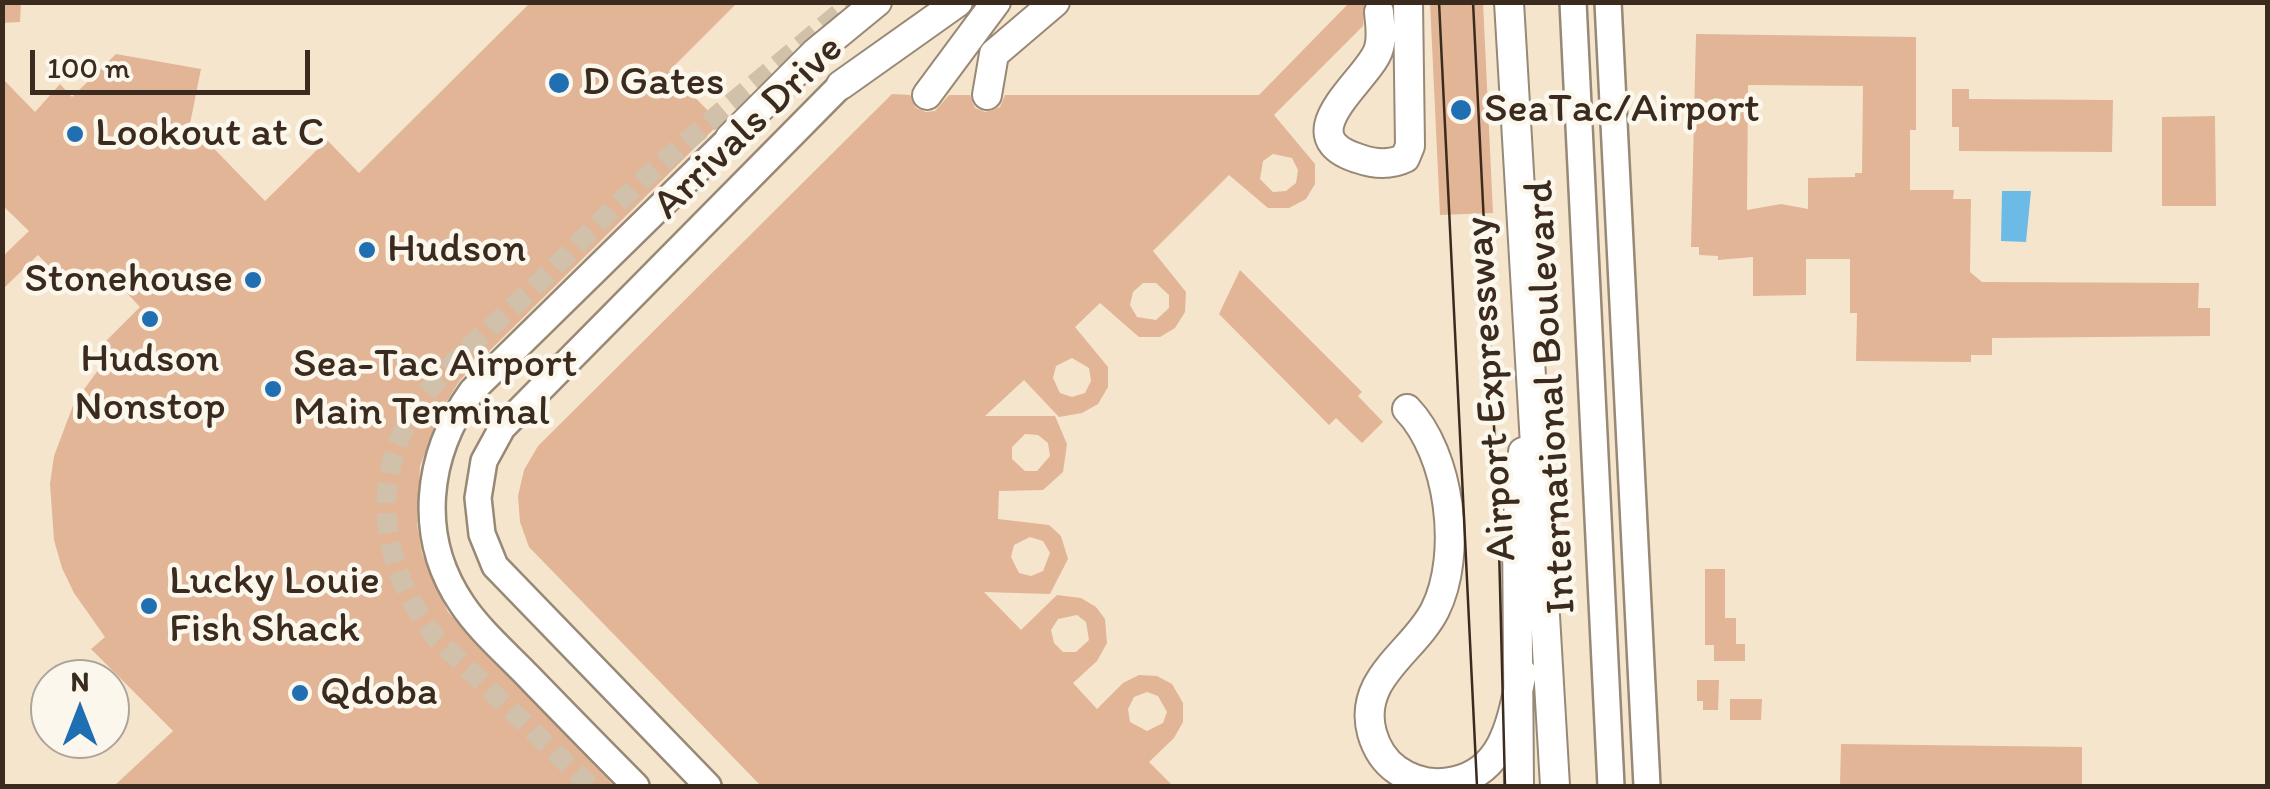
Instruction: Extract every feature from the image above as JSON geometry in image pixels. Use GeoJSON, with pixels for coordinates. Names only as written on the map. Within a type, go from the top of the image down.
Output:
{"type":"FeatureCollection","features":[{"type":"Feature","properties":{"kind":"highway"},"geometry":{"type":"LineString","coordinates":[[730,138],[816,52],[877,2]]}},
{"type":"Feature","properties":{"kind":"highway","name":"Arrivals Drive"},"geometry":{"type":"LineString","coordinates":[[840,86],[958,2]]}},
{"type":"Feature","properties":{"kind":"highway"},"geometry":{"type":"LineString","coordinates":[[927,95],[996,2]]}},
{"type":"Feature","properties":{"kind":"highway"},"geometry":{"type":"LineString","coordinates":[[987,95],[994,54],[1055,2]]}},
{"type":"Feature","properties":{"kind":"highway"},"geometry":{"type":"LineString","coordinates":[[1379,12],[1379,49],[1334,108],[1329,128],[1338,147],[1361,160],[1394,162],[1405,158],[1410,146],[1408,2]]}},
{"type":"Feature","properties":{"kind":"highway","name":"Airport Expressway"},"geometry":{"type":"LineString","coordinates":[[1509,2],[1554,781]]}},
{"type":"Feature","properties":{"kind":"highway"},"geometry":{"type":"LineString","coordinates":[[1519,786],[1522,673],[1517,529],[1530,366]]}},
{"type":"Feature","properties":{"kind":"highway"},"geometry":{"type":"LineString","coordinates":[[1408,409],[1434,445],[1445,480],[1446,567],[1435,610],[1378,682],[1370,710],[1374,738],[1391,766],[1416,780],[1466,779],[1496,756],[1512,718],[1522,673]]}},
{"type":"Feature","properties":{"kind":"main road","name":"International Boulevard"},"geometry":{"type":"LineString","coordinates":[[1572,2],[1594,362],[1611,786]]}},
{"type":"Feature","properties":{"kind":"main road","name":"International Boulevard"},"geometry":{"type":"LineString","coordinates":[[1608,2],[1647,786]]}},
{"type":"Feature","properties":{"kind":"main road","name":"Arrivals Drive"},"geometry":{"type":"LineString","coordinates":[[708,786],[504,580],[482,534],[480,479],[502,428],[840,86]]}},
{"type":"Feature","properties":{"kind":"main road"},"geometry":{"type":"LineString","coordinates":[[636,786],[462,605],[448,580],[435,538],[431,494],[435,465],[444,437],[472,391],[730,138]]}},
{"type":"Feature","properties":{"kind":"main road"},"geometry":{"type":"LineString","coordinates":[[1594,362],[1608,398],[1626,404]]}},
{"type":"Feature","properties":{"kind":"main road"},"geometry":{"type":"LineString","coordinates":[[1598,488],[1612,412],[1626,404]]}},
{"type":"Feature","properties":{"kind":"water"},"geometry":{"type":"Polygon","coordinates":[[[2002,191],[2031,191],[2026,242],[2001,241],[2002,191]]]}},
{"type":"Feature","properties":{"kind":"building"},"geometry":{"type":"Polygon","coordinates":[[[2,2],[21,2],[20,22],[2,23],[2,2]]]}},
{"type":"Feature","properties":{"kind":"building","name":"Sea-Tac Airport Main Terminal"},"geometry":{"type":"Polygon","coordinates":[[[531,2],[738,2],[669,71],[720,123],[460,380],[442,409],[420,466],[417,524],[422,554],[448,612],[614,786],[114,786],[173,731],[130,688],[130,659],[101,659],[91,649],[105,637],[74,593],[62,568],[54,540],[50,484],[54,456],[74,403],[107,358],[98,349],[140,307],[109,274],[90,294],[81,285],[74,291],[38,255],[2,290],[2,257],[29,231],[2,205],[2,78],[35,112],[60,84],[72,97],[116,54],[201,69],[190,124],[265,201],[327,140],[359,173],[531,2]]]}},
{"type":"Feature","properties":{"kind":"building"},"geometry":{"type":"Polygon","coordinates":[[[1350,2],[1365,2],[1363,26],[1274,115],[1315,164],[1315,184],[1306,199],[1289,208],[1268,208],[1229,175],[1153,251],[1186,292],[1185,312],[1175,328],[1160,337],[1139,337],[1100,303],[1075,327],[1108,367],[1108,387],[1098,404],[1082,413],[1059,417],[1024,380],[985,416],[1055,416],[1067,444],[1063,472],[1043,490],[999,491],[998,519],[1049,525],[1061,536],[1068,559],[1050,594],[984,592],[1021,630],[1057,595],[1081,598],[1096,607],[1105,619],[1107,643],[1097,661],[1073,683],[1097,709],[1123,683],[1139,675],[1157,676],[1172,684],[1183,703],[1183,722],[1174,738],[1149,762],[1173,786],[761,786],[529,547],[520,522],[518,496],[524,470],[538,446],[892,94],[910,95],[916,108],[926,112],[935,111],[949,95],[970,95],[975,108],[985,112],[1000,107],[1005,95],[1259,95],[1350,2]],[[1273,154],[1263,161],[1260,179],[1273,192],[1286,191],[1296,183],[1298,170],[1292,158],[1273,154]],[[1143,283],[1133,292],[1130,305],[1137,317],[1156,320],[1169,308],[1169,295],[1156,283],[1143,283]],[[1072,358],[1056,366],[1053,378],[1060,393],[1072,397],[1085,393],[1091,381],[1089,368],[1072,358]],[[1025,434],[1012,447],[1012,459],[1025,471],[1037,471],[1050,456],[1048,443],[1038,435],[1025,434]],[[1030,537],[1014,545],[1011,557],[1019,573],[1031,576],[1043,571],[1050,553],[1043,541],[1030,537]],[[1077,615],[1058,619],[1051,630],[1054,643],[1063,652],[1076,652],[1089,640],[1086,622],[1077,615]],[[1147,692],[1134,697],[1128,709],[1130,722],[1147,731],[1163,723],[1167,712],[1158,696],[1147,692]]]}},
{"type":"Feature","properties":{"kind":"building","name":"SeaTac/Airport"},"geometry":{"type":"Polygon","coordinates":[[[1430,2],[1483,2],[1493,213],[1440,215],[1430,2]]]}},
{"type":"Feature","properties":{"kind":"building"},"geometry":{"type":"Polygon","coordinates":[[[1696,34],[1916,37],[1916,130],[1910,130],[1910,190],[1954,190],[1953,199],[1971,199],[1970,272],[1982,282],[2199,283],[2198,308],[2210,308],[2210,336],[1992,338],[1992,355],[1971,355],[1971,362],[1856,361],[1857,313],[1850,313],[1850,259],[1806,259],[1806,295],[1753,296],[1753,257],[1718,260],[1718,256],[1699,255],[1699,247],[1691,247],[1696,34]],[[1748,85],[1747,210],[1781,204],[1808,209],[1808,178],[1855,177],[1855,173],[1862,173],[1863,86],[1748,85]]]}},
{"type":"Feature","properties":{"kind":"building"},"geometry":{"type":"Polygon","coordinates":[[[1952,89],[1969,89],[1969,99],[2113,100],[2112,152],[1959,151],[1959,127],[1952,127],[1952,89]]]}},
{"type":"Feature","properties":{"kind":"building"},"geometry":{"type":"Polygon","coordinates":[[[2215,116],[2216,206],[2162,206],[2162,117],[2215,116]]]}},
{"type":"Feature","properties":{"kind":"building"},"geometry":{"type":"Polygon","coordinates":[[[1240,270],[1362,392],[1358,396],[1383,422],[1362,443],[1336,418],[1329,425],[1219,314],[1240,270]]]}},
{"type":"Feature","properties":{"kind":"building"},"geometry":{"type":"Polygon","coordinates":[[[1705,569],[1725,569],[1725,618],[1736,618],[1736,644],[1745,644],[1745,661],[1714,661],[1714,645],[1705,645],[1705,569]]]}},
{"type":"Feature","properties":{"kind":"building"},"geometry":{"type":"Polygon","coordinates":[[[1697,680],[1719,680],[1718,710],[1703,710],[1703,701],[1697,701],[1697,680]]]}},
{"type":"Feature","properties":{"kind":"building"},"geometry":{"type":"Polygon","coordinates":[[[1730,699],[1762,699],[1761,720],[1730,720],[1730,699]]]}},
{"type":"Feature","properties":{"kind":"building"},"geometry":{"type":"Polygon","coordinates":[[[1841,744],[2082,747],[2082,786],[1840,786],[1841,744]]]}},
{"type":"Feature","properties":{"kind":"tunnel"},"geometry":{"type":"LineString","coordinates":[[590,786],[435,637],[420,615],[407,592],[390,542],[387,491],[391,464],[411,416],[457,358],[655,169],[852,2]]}},
{"type":"Feature","properties":{"kind":"tram line"},"geometry":{"type":"LineString","coordinates":[[1439,2],[1477,786]]}},
{"type":"Feature","properties":{"kind":"tram line"},"geometry":{"type":"LineString","coordinates":[[1473,2],[1498,507],[1505,786]]}},
{"type":"Feature","properties":{"kind":"place","name":"D Gates"},"geometry":{"type":"Point","coordinates":[559,83]}},
{"type":"Feature","properties":{"kind":"place","name":"SeaTac/Airport"},"geometry":{"type":"Point","coordinates":[1461,110]}},
{"type":"Feature","properties":{"kind":"place","name":"Lookout at C"},"geometry":{"type":"Point","coordinates":[75,134]}},
{"type":"Feature","properties":{"kind":"place","name":"Hudson"},"geometry":{"type":"Point","coordinates":[367,250]}},
{"type":"Feature","properties":{"kind":"place","name":"Stonehouse"},"geometry":{"type":"Point","coordinates":[253,280]}},
{"type":"Feature","properties":{"kind":"place","name":"Hudson Nonstop"},"geometry":{"type":"Point","coordinates":[150,319]}},
{"type":"Feature","properties":{"kind":"place","name":"Sea-Tac Airport Main Terminal"},"geometry":{"type":"Point","coordinates":[273,389]}},
{"type":"Feature","properties":{"kind":"place","name":"Lucky Louie Fish Shack"},"geometry":{"type":"Point","coordinates":[149,606]}},
{"type":"Feature","properties":{"kind":"place","name":"Qdoba"},"geometry":{"type":"Point","coordinates":[300,693]}}]}
